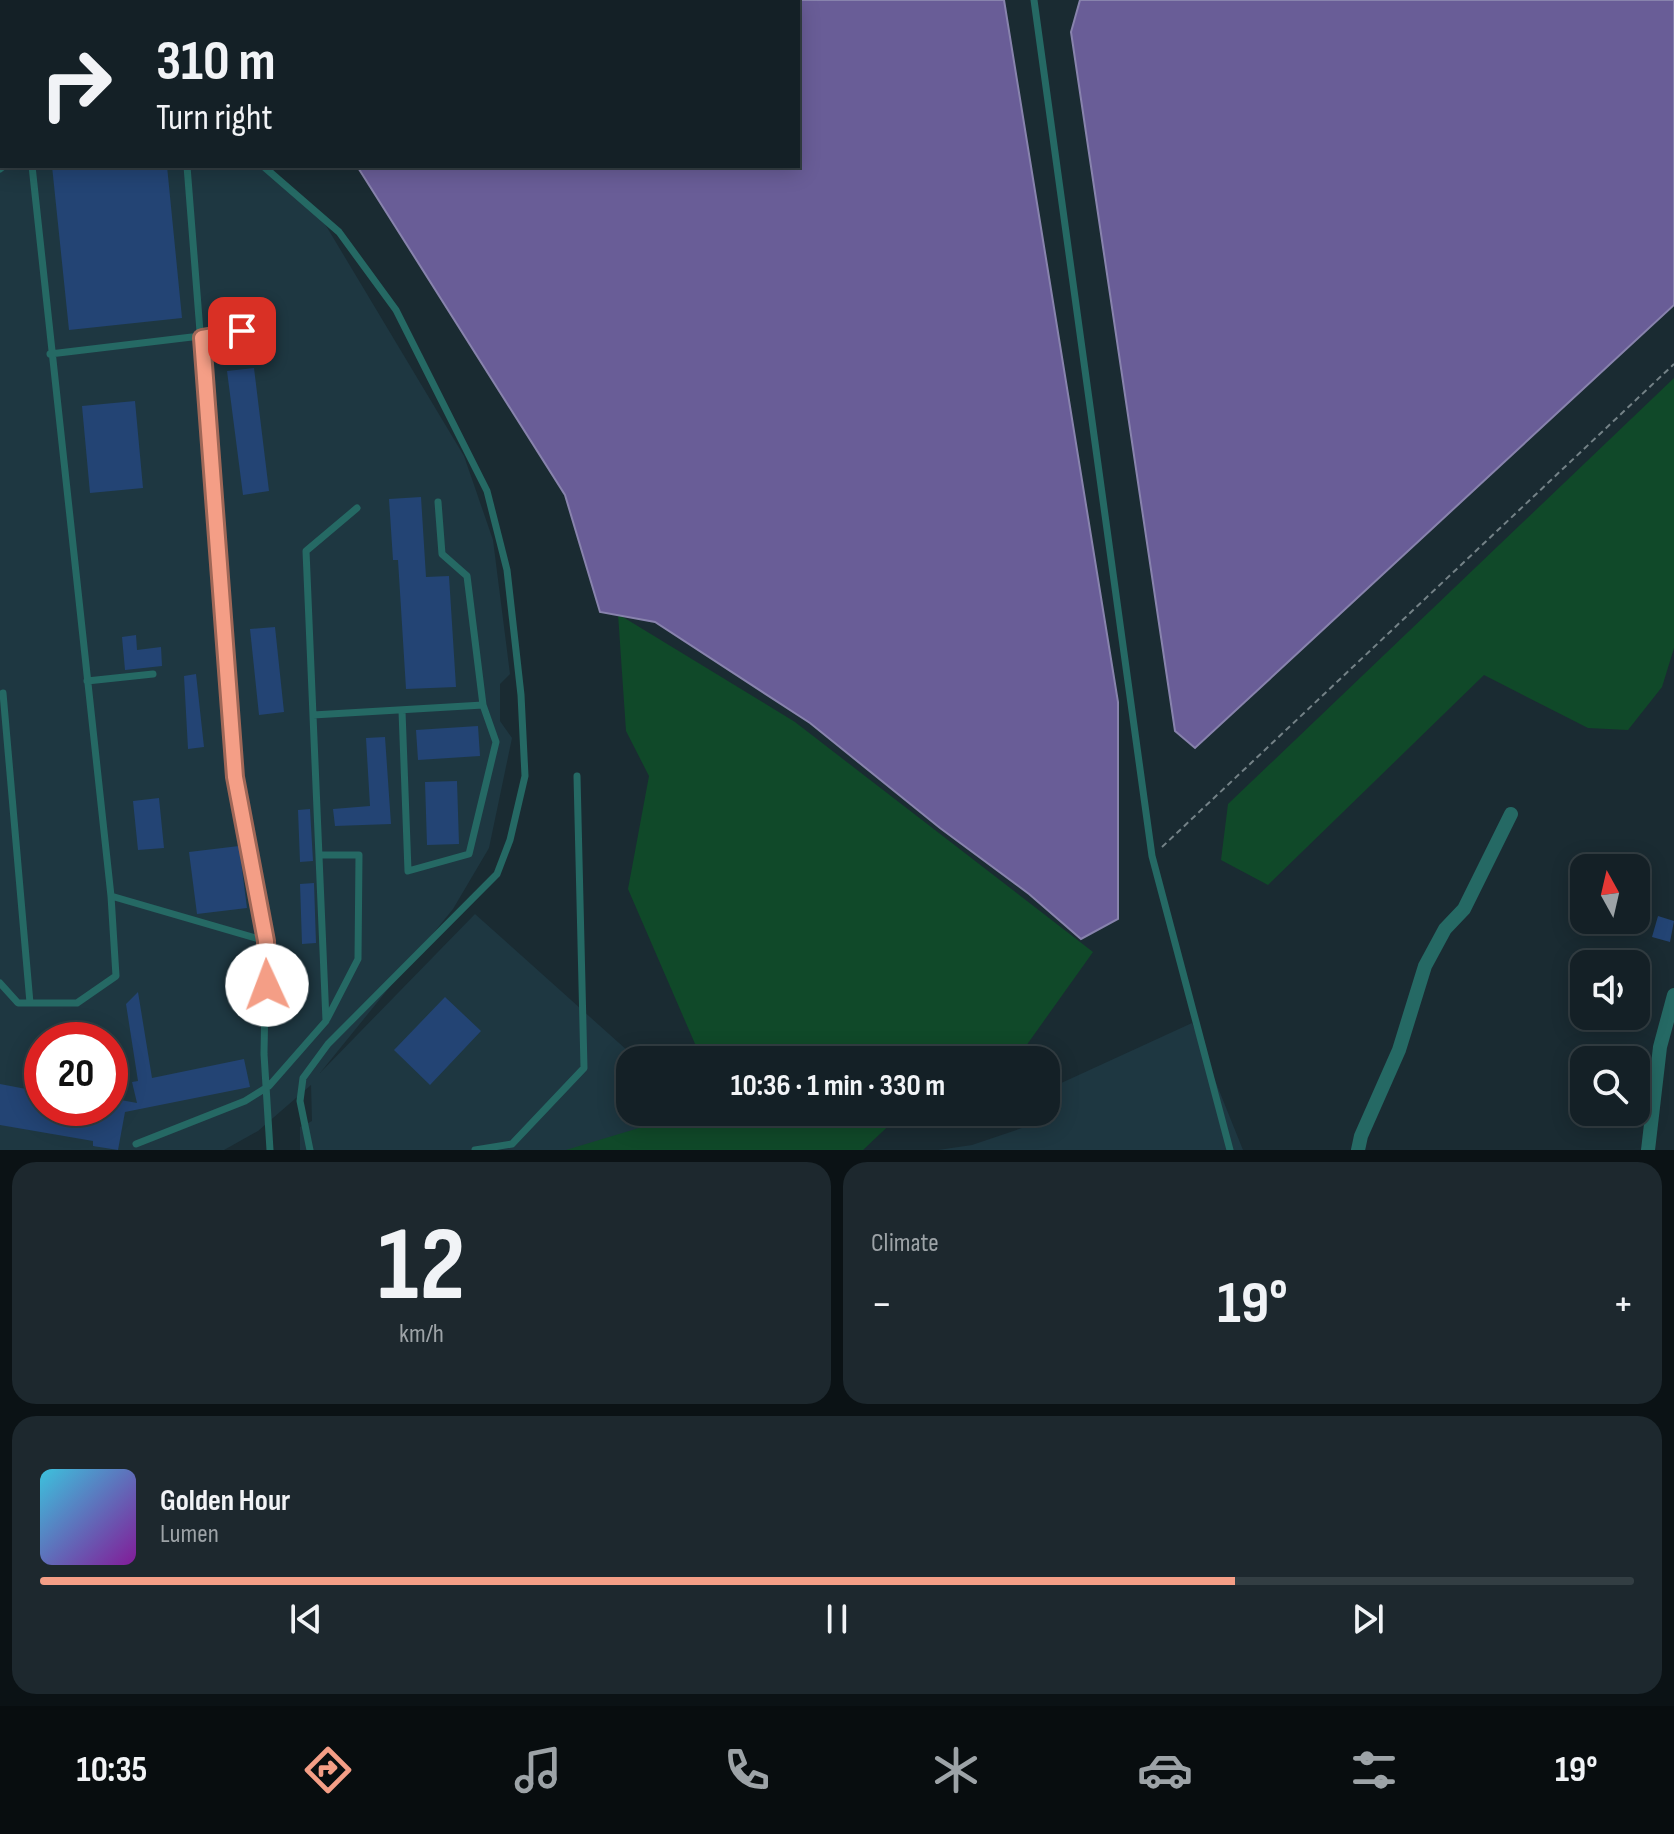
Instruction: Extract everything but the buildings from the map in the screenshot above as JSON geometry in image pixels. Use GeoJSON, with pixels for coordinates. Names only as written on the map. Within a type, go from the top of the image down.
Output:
{"type":"FeatureCollection","features":[{"type":"Feature","properties":{"kind":"street"},"geometry":{"type":"LineString","coordinates":[[1358,1150],[1361,1136],[1399,1050],[1425,966],[1445,929],[1464,909],[1511,814]]}},
{"type":"Feature","properties":{"kind":"street"},"geometry":{"type":"LineString","coordinates":[[1648,1150],[1660,1047],[1674,995]]}},
{"type":"Feature","properties":{"kind":"lane"},"geometry":{"type":"LineString","coordinates":[[1034,0],[1152,856],[1230,1150]]}},
{"type":"Feature","properties":{"kind":"lane"},"geometry":{"type":"LineString","coordinates":[[0,983],[18,1003],[77,1003],[116,976],[111,896],[32,168]]}},
{"type":"Feature","properties":{"kind":"lane"},"geometry":{"type":"LineString","coordinates":[[187,168],[235,777],[266,941],[264,1054],[269,1086],[270,1150]]}},
{"type":"Feature","properties":{"kind":"lane"},"geometry":{"type":"LineString","coordinates":[[265,168],[339,232],[396,310],[487,491],[507,570],[525,776],[510,840],[497,874],[328,1044],[303,1078],[300,1101],[310,1150]]}},
{"type":"Feature","properties":{"kind":"lane"},"geometry":{"type":"LineString","coordinates":[[50,354],[242,331]]}},
{"type":"Feature","properties":{"kind":"lane"},"geometry":{"type":"LineString","coordinates":[[402,711],[408,871],[469,854],[496,742],[483,705],[467,576],[442,554],[438,502]]}},
{"type":"Feature","properties":{"kind":"lane"},"geometry":{"type":"LineString","coordinates":[[326,1021],[306,551],[357,508]]}},
{"type":"Feature","properties":{"kind":"lane"},"geometry":{"type":"LineString","coordinates":[[87,681],[153,674]]}},
{"type":"Feature","properties":{"kind":"lane"},"geometry":{"type":"LineString","coordinates":[[3,693],[30,1003]]}},
{"type":"Feature","properties":{"kind":"lane"},"geometry":{"type":"LineString","coordinates":[[313,715],[483,705]]}},
{"type":"Feature","properties":{"kind":"lane"},"geometry":{"type":"LineString","coordinates":[[475,1150],[512,1144],[584,1068],[577,776]]}},
{"type":"Feature","properties":{"kind":"lane"},"geometry":{"type":"LineString","coordinates":[[136,1144],[245,1101],[269,1086],[326,1021],[358,959],[359,855],[319,855]]}},
{"type":"Feature","properties":{"kind":"lane"},"geometry":{"type":"LineString","coordinates":[[111,896],[266,941]]}},
{"type":"Feature","properties":{"kind":"path"},"geometry":{"type":"LineString","coordinates":[[1152,856],[1674,364]]}},
{"type":"Feature","properties":{"kind":"shaded area"},"geometry":{"type":"Polygon","coordinates":[[[800,0],[1004,0],[1118,702],[1118,919],[1081,939],[1029,894],[940,828],[810,723],[655,622],[600,612],[565,495],[358,168],[800,168],[800,0]]]}},
{"type":"Feature","properties":{"kind":"shaded area"},"geometry":{"type":"Polygon","coordinates":[[[1080,0],[1674,0],[1674,305],[1195,748],[1175,731],[1071,32],[1080,0]]]}},
{"type":"Feature","properties":{"kind":"shaded area"},"geometry":{"type":"Polygon","coordinates":[[[0,168],[263,168],[322,219],[464,456],[493,540],[510,674],[500,684],[500,721],[512,738],[489,848],[453,909],[320,1073],[475,914],[622,1046],[616,1046],[616,1126],[682,1126],[657,1150],[300,1150],[300,1127],[312,1121],[311,1085],[258,1131],[224,1150],[0,1150],[0,168]]]}},
{"type":"Feature","properties":{"kind":"shaded area"},"geometry":{"type":"Polygon","coordinates":[[[1192,1023],[1243,1150],[938,1150],[972,1145],[1028,1126],[1060,1126],[1060,1084],[1192,1023]]]}},
{"type":"Feature","properties":{"kind":"green space"},"geometry":{"type":"Polygon","coordinates":[[[1674,378],[1674,648],[1662,687],[1628,730],[1588,728],[1484,675],[1268,885],[1221,860],[1228,804],[1674,378]]]}},
{"type":"Feature","properties":{"kind":"green space"},"geometry":{"type":"Polygon","coordinates":[[[618,614],[795,722],[1093,952],[1026,1046],[696,1046],[628,889],[649,776],[626,731],[618,614]]]}},
{"type":"Feature","properties":{"kind":"green space"},"geometry":{"type":"Polygon","coordinates":[[[646,1126],[888,1126],[863,1150],[566,1150],[646,1126]]]}},
{"type":"Feature","properties":{"kind":"route"},"geometry":{"type":"LineString","coordinates":[[242,331],[202,338],[235,777],[266,941],[267,985]]}}]}
